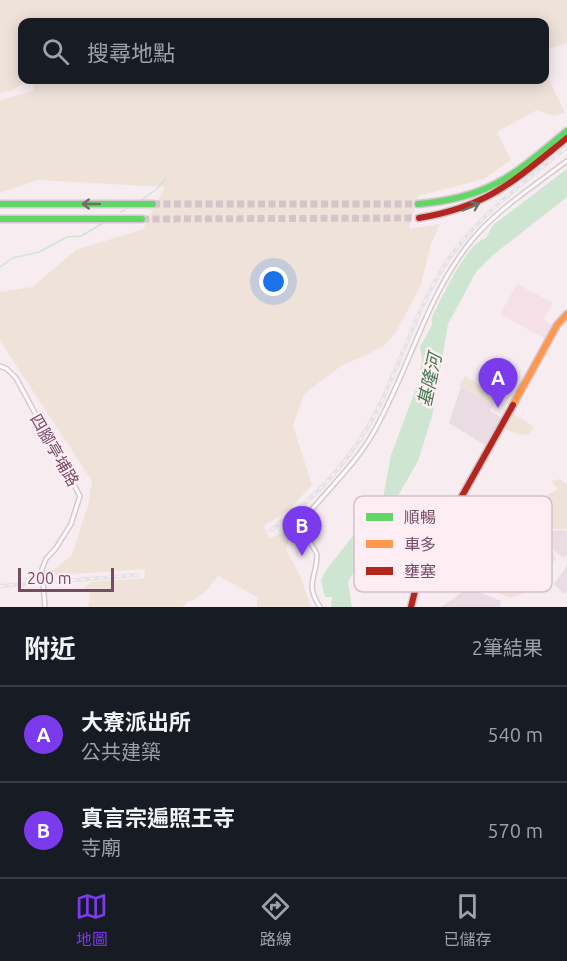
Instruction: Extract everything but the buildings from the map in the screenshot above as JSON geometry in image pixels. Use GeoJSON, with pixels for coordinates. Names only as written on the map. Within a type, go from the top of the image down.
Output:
{"type":"FeatureCollection","features":[{"type":"Feature","properties":{"kind":"main road"},"geometry":{"type":"LineString","coordinates":[[418,204],[463,199],[490,189],[515,173],[567,131]]}},
{"type":"Feature","properties":{"kind":"main road"},"geometry":{"type":"LineString","coordinates":[[419,218],[458,212],[483,202],[506,187],[567,138]]}},
{"type":"Feature","properties":{"kind":"main road"},"geometry":{"type":"LineString","coordinates":[[0,204],[153,204]]}},
{"type":"Feature","properties":{"kind":"main road"},"geometry":{"type":"LineString","coordinates":[[0,219],[142,219]]}},
{"type":"Feature","properties":{"kind":"main road"},"geometry":{"type":"LineString","coordinates":[[462,496],[557,325],[567,314]]}},
{"type":"Feature","properties":{"kind":"main road"},"geometry":{"type":"LineString","coordinates":[[411,607],[414,592]]}},
{"type":"Feature","properties":{"kind":"street"},"geometry":{"type":"LineString","coordinates":[[320,607],[311,591],[317,554],[303,530],[303,520],[341,478],[372,436],[435,300],[461,254],[485,226],[567,161]]}},
{"type":"Feature","properties":{"kind":"street","name":"四腳亭埔路"},"geometry":{"type":"LineString","coordinates":[[0,366],[16,378],[80,496],[71,524],[46,559],[42,569],[45,607]]}},
{"type":"Feature","properties":{"kind":"shaded area"},"geometry":{"type":"Polygon","coordinates":[[[0,0],[567,0],[567,43],[549,49],[549,18],[18,18],[18,84],[22,84],[12,91],[0,93],[0,0]]]}},
{"type":"Feature","properties":{"kind":"shaded area"},"geometry":{"type":"Polygon","coordinates":[[[549,79],[565,113],[554,116],[537,110],[497,132],[511,160],[484,179],[418,196],[409,229],[440,224],[431,244],[421,285],[396,332],[383,347],[341,366],[304,394],[293,426],[312,485],[290,509],[264,526],[270,538],[292,529],[286,549],[301,578],[311,607],[257,607],[257,597],[218,576],[205,592],[187,602],[183,607],[88,607],[90,594],[84,587],[91,582],[144,578],[145,569],[57,575],[51,572],[72,555],[88,505],[92,481],[0,341],[0,292],[32,287],[76,250],[143,229],[165,187],[38,180],[0,193],[0,100],[34,91],[33,84],[549,84],[549,79]]]}},
{"type":"Feature","properties":{"kind":"shaded area"},"geometry":{"type":"Polygon","coordinates":[[[517,284],[553,303],[543,320],[553,325],[546,339],[500,314],[517,284]]]}},
{"type":"Feature","properties":{"kind":"shaded area"},"geometry":{"type":"Polygon","coordinates":[[[465,376],[489,391],[496,400],[493,405],[459,386],[465,376]]]}},
{"type":"Feature","properties":{"kind":"shaded area"},"geometry":{"type":"Polygon","coordinates":[[[461,387],[493,405],[490,411],[502,418],[485,445],[449,423],[461,387]]]}},
{"type":"Feature","properties":{"kind":"shaded area"},"geometry":{"type":"Polygon","coordinates":[[[508,410],[534,427],[528,435],[514,433],[502,427],[508,410]]]}},
{"type":"Feature","properties":{"kind":"shaded area"},"geometry":{"type":"Polygon","coordinates":[[[560,479],[567,485],[567,529],[552,529],[552,496],[546,496],[558,489],[551,481],[560,479]]]}},
{"type":"Feature","properties":{"kind":"shaded area"},"geometry":{"type":"Polygon","coordinates":[[[567,531],[567,554],[564,558],[553,550],[552,533],[567,531]]]}},
{"type":"Feature","properties":{"kind":"shaded area"},"geometry":{"type":"Polygon","coordinates":[[[552,548],[556,559],[552,564],[552,548]]]}},
{"type":"Feature","properties":{"kind":"shaded area"},"geometry":{"type":"Polygon","coordinates":[[[567,566],[567,590],[564,594],[554,584],[567,566]]]}},
{"type":"Feature","properties":{"kind":"shaded area"},"geometry":{"type":"Polygon","coordinates":[[[462,592],[478,592],[501,601],[500,607],[441,607],[462,592]]]}},
{"type":"Feature","properties":{"kind":"shaded area"},"geometry":{"type":"Polygon","coordinates":[[[495,592],[526,592],[511,598],[495,592]]]}},
{"type":"Feature","properties":{"kind":"water","name":"基隆河"},"geometry":{"type":"Polygon","coordinates":[[[567,169],[567,197],[493,255],[476,272],[448,324],[433,413],[418,461],[398,496],[383,496],[391,455],[419,381],[422,359],[420,347],[432,325],[432,317],[463,260],[478,242],[486,238],[493,225],[567,169]]]}},
{"type":"Feature","properties":{"kind":"water"},"geometry":{"type":"Polygon","coordinates":[[[354,535],[354,572],[348,582],[352,607],[331,607],[332,597],[325,597],[321,580],[326,570],[354,535]]]}},
{"type":"Feature","properties":{"kind":"waterway"},"geometry":{"type":"LineString","coordinates":[[140,201],[158,188],[166,178]]}},
{"type":"Feature","properties":{"kind":"waterway"},"geometry":{"type":"LineString","coordinates":[[121,212],[128,207]]}},
{"type":"Feature","properties":{"kind":"waterway"},"geometry":{"type":"LineString","coordinates":[[0,267],[13,258],[39,252],[67,237],[81,236],[105,222]]}},
{"type":"Feature","properties":{"kind":"tunnel"},"geometry":{"type":"LineString","coordinates":[[153,204],[418,204]]}},
{"type":"Feature","properties":{"kind":"tunnel"},"geometry":{"type":"LineString","coordinates":[[142,219],[419,218]]}},
{"type":"Feature","properties":{"kind":"railway"},"geometry":{"type":"LineString","coordinates":[[271,530],[316,493],[342,464],[364,433],[383,397],[425,300],[458,246],[486,215],[567,147]]}},
{"type":"Feature","properties":{"kind":"railway"},"geometry":{"type":"LineString","coordinates":[[0,586],[137,575]]}},
{"type":"Feature","properties":{"kind":"traffic: fast"},"geometry":{"type":"LineString","coordinates":[[418,204],[464,196],[500,182],[567,131]]}},
{"type":"Feature","properties":{"kind":"traffic: fast"},"geometry":{"type":"LineString","coordinates":[[0,204],[153,204]]}},
{"type":"Feature","properties":{"kind":"traffic: fast"},"geometry":{"type":"LineString","coordinates":[[0,219],[142,219]]}},
{"type":"Feature","properties":{"kind":"traffic: slow"},"geometry":{"type":"LineString","coordinates":[[513,405],[557,325],[567,314]]}},
{"type":"Feature","properties":{"kind":"traffic: jam"},"geometry":{"type":"LineString","coordinates":[[419,218],[464,207],[499,190],[567,138]]}},
{"type":"Feature","properties":{"kind":"traffic: jam"},"geometry":{"type":"LineString","coordinates":[[462,496],[513,405]]}},
{"type":"Feature","properties":{"kind":"traffic: jam"},"geometry":{"type":"LineString","coordinates":[[411,607],[415,592]]}},
{"type":"Feature","properties":{"kind":"place","name":"大寮派出所"},"geometry":{"type":"Point","coordinates":[498,408]}},
{"type":"Feature","properties":{"kind":"place","name":"真言宗遍照王寺"},"geometry":{"type":"Point","coordinates":[302,556]}}]}
